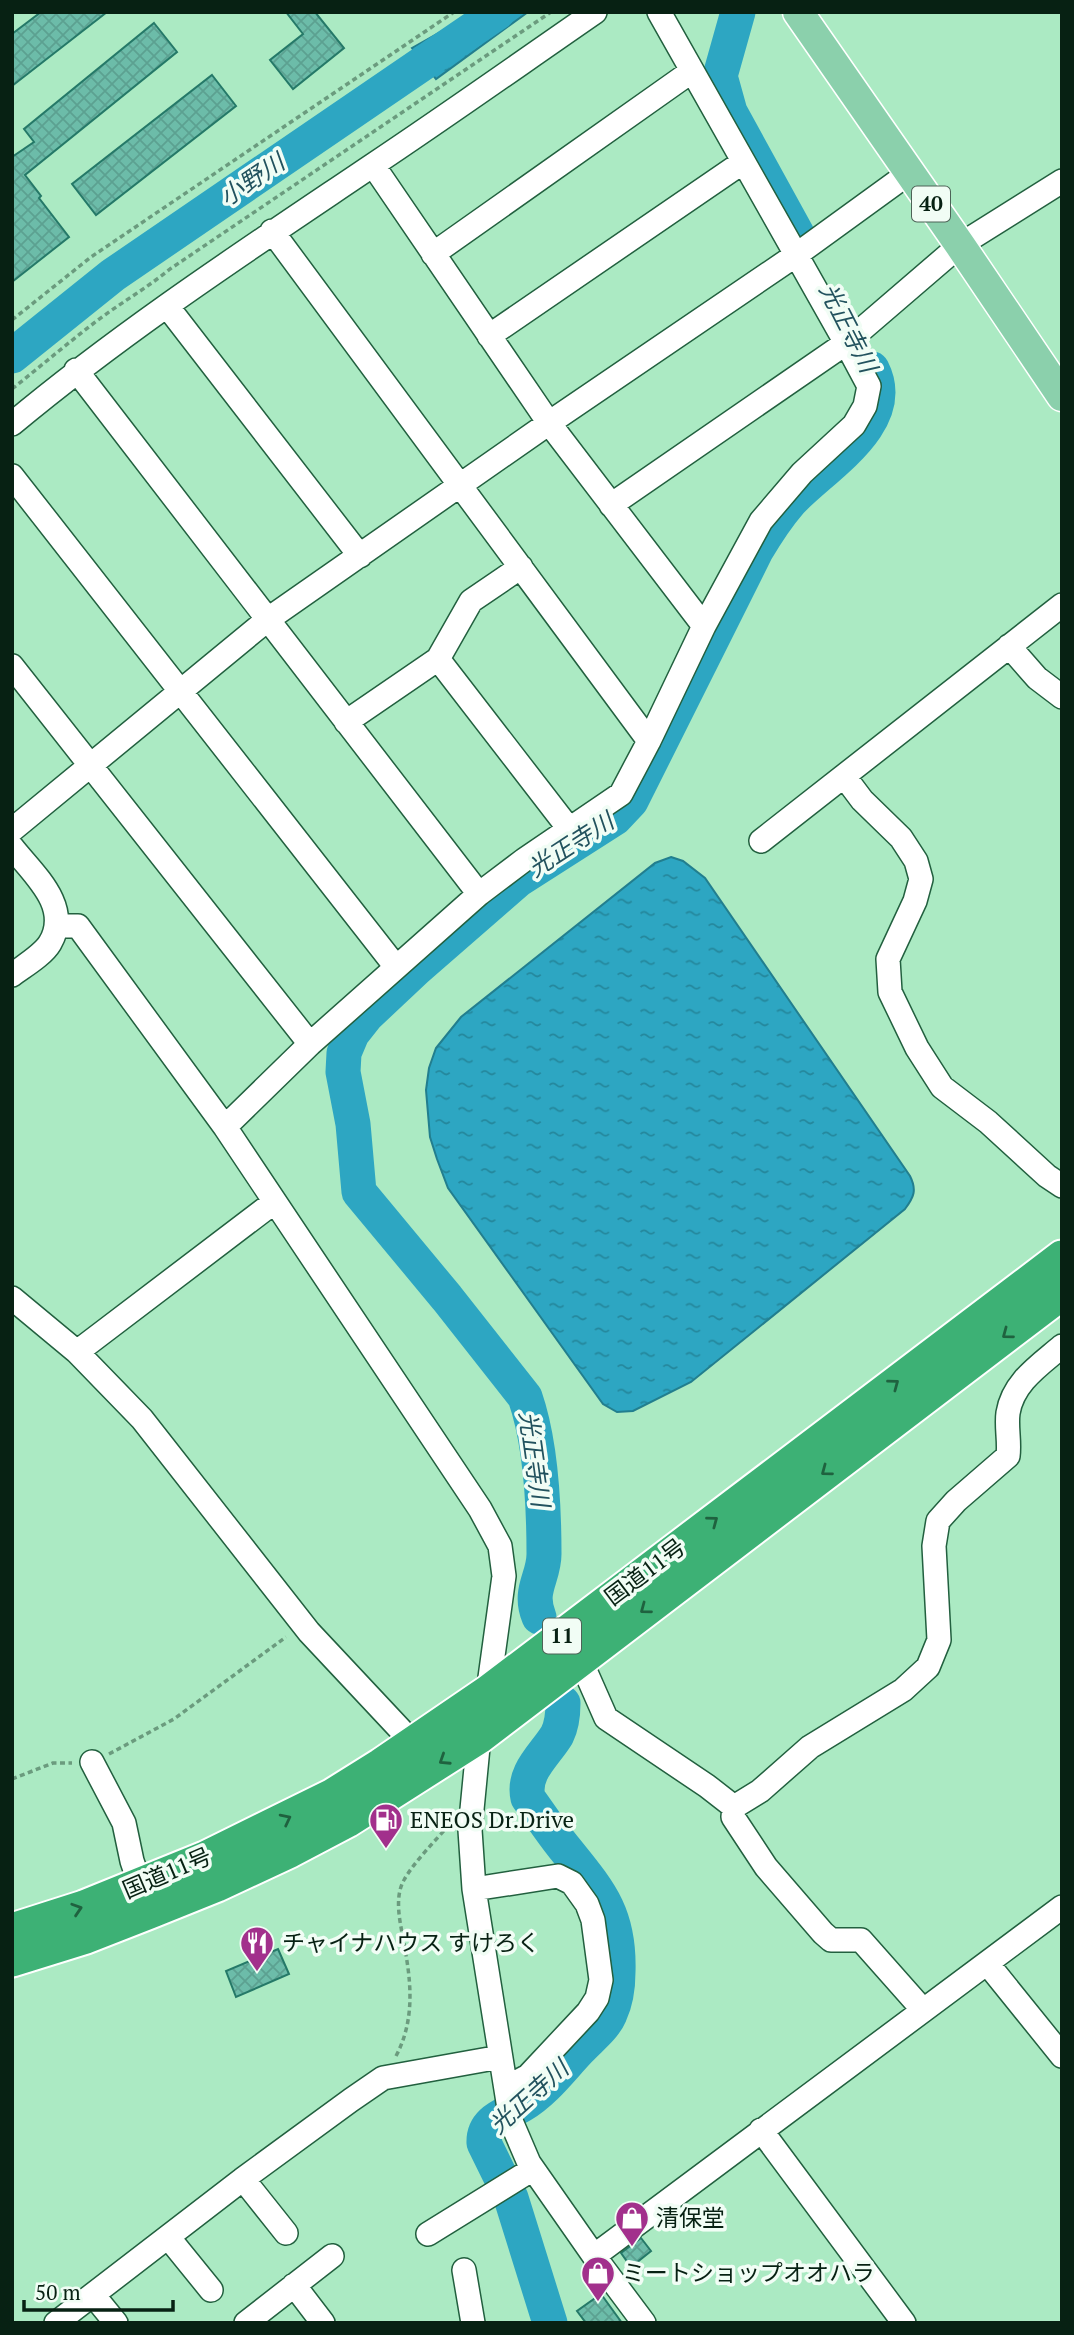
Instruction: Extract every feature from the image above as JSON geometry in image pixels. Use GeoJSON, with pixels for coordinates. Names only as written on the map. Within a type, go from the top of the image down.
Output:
{"type":"FeatureCollection","features":[{"type":"Feature","properties":{"kind":"highway","name":"国道11号"},"geometry":{"type":"LineString","coordinates":[[12,1960],[86,1937],[205,1858],[333,1796],[413,1743],[488,1692],[1062,1257]]}},
{"type":"Feature","properties":{"kind":"highway","name":"国道11号"},"geometry":{"type":"LineString","coordinates":[[12,1930],[84,1907],[217,1885],[347,1821],[480,1737],[1062,1293]]}},
{"type":"Feature","properties":{"kind":"main road","name":"40"},"geometry":{"type":"LineString","coordinates":[[798,12],[1062,396]]}},
{"type":"Feature","properties":{"kind":"street"},"geometry":{"type":"LineString","coordinates":[[12,424],[76,370],[272,231],[595,12]]}},
{"type":"Feature","properties":{"kind":"street"},"geometry":{"type":"LineString","coordinates":[[225,1127],[310,1044],[479,894],[621,794],[704,626],[767,513],[802,473],[854,425],[865,406],[869,386],[659,12]]}},
{"type":"Feature","properties":{"kind":"street"},"geometry":{"type":"LineString","coordinates":[[433,254],[692,71]]}},
{"type":"Feature","properties":{"kind":"street"},"geometry":{"type":"LineString","coordinates":[[489,336],[743,162]]}},
{"type":"Feature","properties":{"kind":"street"},"geometry":{"type":"LineString","coordinates":[[373,165],[549,423],[704,626]]}},
{"type":"Feature","properties":{"kind":"street"},"geometry":{"type":"LineString","coordinates":[[12,830],[267,620],[796,255],[909,173]]}},
{"type":"Feature","properties":{"kind":"street"},"geometry":{"type":"LineString","coordinates":[[611,505],[846,343],[960,245],[1062,181]]}},
{"type":"Feature","properties":{"kind":"street"},"geometry":{"type":"LineString","coordinates":[[272,231],[649,741]]}},
{"type":"Feature","properties":{"kind":"street"},"geometry":{"type":"LineString","coordinates":[[167,306],[360,556]]}},
{"type":"Feature","properties":{"kind":"street"},"geometry":{"type":"LineString","coordinates":[[76,370],[479,894]]}},
{"type":"Feature","properties":{"kind":"street"},"geometry":{"type":"LineString","coordinates":[[12,476],[396,967]]}},
{"type":"Feature","properties":{"kind":"street"},"geometry":{"type":"LineString","coordinates":[[346,722],[439,659],[471,601],[521,567]]}},
{"type":"Feature","properties":{"kind":"street"},"geometry":{"type":"LineString","coordinates":[[761,841],[1062,605]]}},
{"type":"Feature","properties":{"kind":"street"},"geometry":{"type":"LineString","coordinates":[[1009,646],[1021,663],[1062,697]]}},
{"type":"Feature","properties":{"kind":"street"},"geometry":{"type":"LineString","coordinates":[[439,659],[570,830]]}},
{"type":"Feature","properties":{"kind":"street"},"geometry":{"type":"LineString","coordinates":[[12,666],[310,1044]]}},
{"type":"Feature","properties":{"kind":"street"},"geometry":{"type":"LineString","coordinates":[[844,776],[862,800],[901,838],[916,861],[921,879],[915,901],[888,959],[890,992],[917,1048],[942,1087],[988,1122],[1047,1176],[1061,1183]]}},
{"type":"Feature","properties":{"kind":"street"},"geometry":{"type":"LineString","coordinates":[[12,847],[55,902],[57,926],[49,945],[12,975]]}},
{"type":"Feature","properties":{"kind":"street"},"geometry":{"type":"LineString","coordinates":[[57,926],[78,926],[225,1127],[273,1203],[480,1509],[500,1546],[504,1576],[480,1737],[470,1830],[474,1889],[508,2104],[517,2137],[533,2169],[644,2323]]}},
{"type":"Feature","properties":{"kind":"street"},"geometry":{"type":"LineString","coordinates":[[77,1352],[273,1203]]}},
{"type":"Feature","properties":{"kind":"street"},"geometry":{"type":"LineString","coordinates":[[12,1298],[77,1352],[142,1419],[309,1632],[413,1743]]}},
{"type":"Feature","properties":{"kind":"street"},"geometry":{"type":"LineString","coordinates":[[734,1807],[760,1791],[810,1747],[902,1689],[928,1667],[939,1640],[934,1546],[938,1521],[1008,1456],[1008,1415],[1015,1392],[1021,1382],[1062,1346]]}},
{"type":"Feature","properties":{"kind":"street"},"geometry":{"type":"LineString","coordinates":[[580,1659],[606,1718],[734,1807]]}},
{"type":"Feature","properties":{"kind":"street"},"geometry":{"type":"LineString","coordinates":[[92,1762],[124,1823],[132,1861],[145,1899]]}},
{"type":"Feature","properties":{"kind":"street"},"geometry":{"type":"LineString","coordinates":[[734,1807],[733,1817],[766,1867],[823,1933],[831,1940],[861,1940],[923,2010]]}},
{"type":"Feature","properties":{"kind":"street"},"geometry":{"type":"LineString","coordinates":[[474,1889],[558,1875],[572,1883],[587,1904],[593,1920],[601,1980],[597,1998],[588,2012],[528,2076],[508,2104]]}},
{"type":"Feature","properties":{"kind":"street"},"geometry":{"type":"LineString","coordinates":[[594,2256],[1062,1907]]}},
{"type":"Feature","properties":{"kind":"street"},"geometry":{"type":"LineString","coordinates":[[987,1963],[1062,2056]]}},
{"type":"Feature","properties":{"kind":"street"},"geometry":{"type":"LineString","coordinates":[[56,2323],[243,2179],[383,2078],[500,2057]]}},
{"type":"Feature","properties":{"kind":"street"},"geometry":{"type":"LineString","coordinates":[[761,2130],[904,2323]]}},
{"type":"Feature","properties":{"kind":"street"},"geometry":{"type":"LineString","coordinates":[[428,2234],[533,2169]]}},
{"type":"Feature","properties":{"kind":"street"},"geometry":{"type":"LineString","coordinates":[[243,2179],[286,2233]]}},
{"type":"Feature","properties":{"kind":"street"},"geometry":{"type":"LineString","coordinates":[[168,2237],[211,2290]]}},
{"type":"Feature","properties":{"kind":"street"},"geometry":{"type":"LineString","coordinates":[[246,2323],[332,2256]]}},
{"type":"Feature","properties":{"kind":"street"},"geometry":{"type":"LineString","coordinates":[[464,2270],[473,2323]]}},
{"type":"Feature","properties":{"kind":"street"},"geometry":{"type":"LineString","coordinates":[[294,2286],[323,2323]]}},
{"type":"Feature","properties":{"kind":"street"},"geometry":{"type":"LineString","coordinates":[[94,2295],[116,2323]]}},
{"type":"Feature","properties":{"kind":"path"},"geometry":{"type":"LineString","coordinates":[[12,320],[91,257],[454,12]]}},
{"type":"Feature","properties":{"kind":"path"},"geometry":{"type":"LineString","coordinates":[[12,389],[98,320],[149,287],[170,269],[551,12]]}},
{"type":"Feature","properties":{"kind":"path"},"geometry":{"type":"LineString","coordinates":[[12,1779],[53,1763],[92,1762],[174,1719],[288,1636],[309,1632]]}},
{"type":"Feature","properties":{"kind":"path"},"geometry":{"type":"LineString","coordinates":[[383,2078],[404,2042],[409,2020],[411,1991],[398,1898],[403,1880],[450,1823],[472,1813]]}},
{"type":"Feature","properties":{"kind":"green space"},"geometry":{"type":"Polygon","coordinates":[[[415,53],[432,73],[130,281],[12,373],[12,338],[24,328],[166,224],[415,53]]]}},
{"type":"Feature","properties":{"kind":"water"},"geometry":{"type":"Polygon","coordinates":[[[476,12],[528,12],[436,79],[412,48],[476,12]]]}},
{"type":"Feature","properties":{"kind":"water"},"geometry":{"type":"Polygon","coordinates":[[[671,857],[683,861],[705,878],[910,1176],[914,1193],[905,1209],[691,1382],[633,1411],[617,1412],[603,1404],[448,1188],[430,1137],[426,1090],[429,1068],[436,1048],[461,1017],[655,863],[671,857]]]}},
{"type":"Feature","properties":{"kind":"building"},"geometry":{"type":"Polygon","coordinates":[[[41,12],[107,12],[12,86],[12,34],[41,12]]]}},
{"type":"Feature","properties":{"kind":"building"},"geometry":{"type":"Polygon","coordinates":[[[286,12],[315,12],[344,48],[293,89],[270,60],[303,34],[286,12]]]}},
{"type":"Feature","properties":{"kind":"building"},"geometry":{"type":"Polygon","coordinates":[[[154,23],[177,52],[25,175],[69,237],[12,282],[12,157],[34,142],[24,129],[154,23]]]}},
{"type":"Feature","properties":{"kind":"building"},"geometry":{"type":"Polygon","coordinates":[[[212,75],[236,106],[96,215],[72,184],[212,75]]]}},
{"type":"Feature","properties":{"kind":"building","name":"チャイナハウス すけろく"},"geometry":{"type":"Polygon","coordinates":[[[278,1949],[289,1974],[236,1997],[226,1971],[278,1949]]]}},
{"type":"Feature","properties":{"kind":"building"},"geometry":{"type":"Polygon","coordinates":[[[641,2238],[651,2251],[631,2267],[621,2253],[641,2238]]]}},
{"type":"Feature","properties":{"kind":"building","name":"ミートショップオオハラ"},"geometry":{"type":"Polygon","coordinates":[[[601,2294],[622,2323],[586,2323],[577,2311],[601,2294]]]}},
{"type":"Feature","properties":{"kind":"waterway","name":"小野川"},"geometry":{"type":"LineString","coordinates":[[12,356],[113,275],[498,12]]}},
{"type":"Feature","properties":{"kind":"waterway","name":"光正寺川"},"geometry":{"type":"LineString","coordinates":[[738,12],[720,76],[730,112],[797,234]]}},
{"type":"Feature","properties":{"kind":"waterway","name":"光正寺川"},"geometry":{"type":"LineString","coordinates":[[539,1617],[535,1599],[544,1554],[542,1495],[535,1434],[525,1397],[359,1192],[353,1124],[343,1072],[344,1053],[352,1034],[367,1015],[417,968],[518,880],[615,818],[631,801],[764,538],[790,502],[837,459],[867,426],[875,408],[878,389],[872,369]]}},
{"type":"Feature","properties":{"kind":"waterway","name":"光正寺川"},"geometry":{"type":"LineString","coordinates":[[550,2323],[511,2198],[484,2143],[491,2124],[538,2093],[600,2028],[610,2014],[616,1993],[618,1951],[611,1917],[596,1889],[528,1798],[528,1780],[557,1735],[563,1703]]}},
{"type":"Feature","properties":{"kind":"place","name":"ENEOS Dr.Drive"},"geometry":{"type":"Point","coordinates":[386,1850]}},
{"type":"Feature","properties":{"kind":"place","name":"チャイナハウス すけろく"},"geometry":{"type":"Point","coordinates":[257,1973]}},
{"type":"Feature","properties":{"kind":"place","name":"清保堂"},"geometry":{"type":"Point","coordinates":[632,2248]}},
{"type":"Feature","properties":{"kind":"place","name":"ミートショップオオハラ"},"geometry":{"type":"Point","coordinates":[598,2303]}}]}
